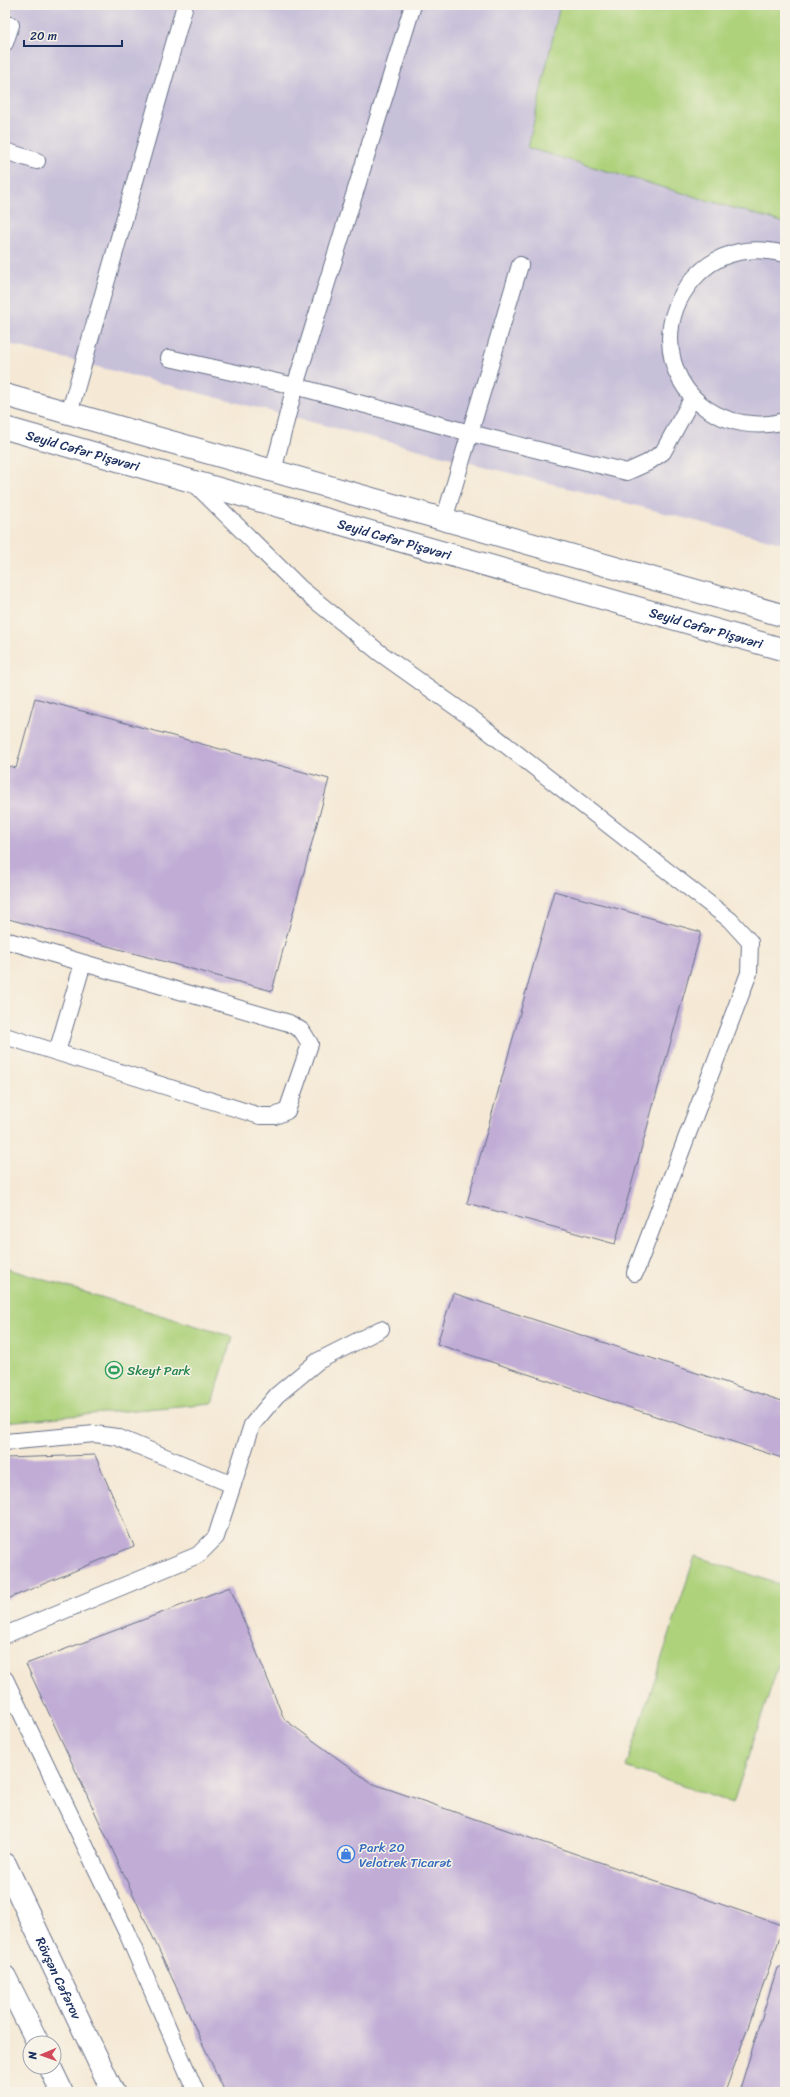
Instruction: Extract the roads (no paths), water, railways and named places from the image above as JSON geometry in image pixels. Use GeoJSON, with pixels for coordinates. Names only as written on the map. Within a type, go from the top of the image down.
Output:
{"type":"FeatureCollection","features":[{"type":"Feature","properties":{"kind":"street"},"geometry":{"type":"LineString","coordinates":[[5,396],[785,616]]}},
{"type":"Feature","properties":{"kind":"street","name":"Seyid Cəfər Pişəvəri"},"geometry":{"type":"LineString","coordinates":[[5,428],[785,650]]}},
{"type":"Feature","properties":{"kind":"street","name":"Rövşən Cəfərov"},"geometry":{"type":"LineString","coordinates":[[5,1864],[113,2092]]}},
{"type":"Feature","properties":{"kind":"street"},"geometry":{"type":"LineString","coordinates":[[5,1977],[34,2035]]}},
{"type":"Feature","properties":{"kind":"street"},"geometry":{"type":"LineString","coordinates":[[54,2075],[62,2092]]}},
{"type":"Feature","properties":{"kind":"lane"},"geometry":{"type":"LineString","coordinates":[[69,414],[185,5]]}},
{"type":"Feature","properties":{"kind":"lane"},"geometry":{"type":"LineString","coordinates":[[273,471],[295,386],[413,5]]}},
{"type":"Feature","properties":{"kind":"lane"},"geometry":{"type":"LineString","coordinates":[[5,43],[11,25]]}},
{"type":"Feature","properties":{"kind":"lane"},"geometry":{"type":"LineString","coordinates":[[5,151],[37,162]]}},
{"type":"Feature","properties":{"kind":"lane"},"geometry":{"type":"LineString","coordinates":[[785,254],[767,250],[745,251],[725,256],[706,266],[691,281],[679,299],[672,318],[670,340],[673,361],[681,380],[694,397],[709,411],[728,421],[749,425],[770,425],[785,421]]}},
{"type":"Feature","properties":{"kind":"lane"},"geometry":{"type":"LineString","coordinates":[[444,520],[520,266]]}},
{"type":"Feature","properties":{"kind":"lane"},"geometry":{"type":"LineString","coordinates":[[169,358],[295,386],[470,433],[627,472],[647,463],[663,452],[694,397]]}},
{"type":"Feature","properties":{"kind":"lane"},"geometry":{"type":"LineString","coordinates":[[192,481],[300,588],[380,653],[474,720],[730,920],[750,942],[749,973],[635,1274]]}},
{"type":"Feature","properties":{"kind":"lane"},"geometry":{"type":"LineString","coordinates":[[5,940],[289,1023],[302,1031],[310,1044],[287,1111],[275,1116],[260,1116],[5,1036]]}},
{"type":"Feature","properties":{"kind":"lane"},"geometry":{"type":"LineString","coordinates":[[57,1052],[83,963]]}},
{"type":"Feature","properties":{"kind":"lane"},"geometry":{"type":"LineString","coordinates":[[5,1635],[198,1556],[216,1537],[252,1425],[277,1395],[318,1361],[381,1329]]}},
{"type":"Feature","properties":{"kind":"lane"},"geometry":{"type":"LineString","coordinates":[[5,1442],[95,1434],[117,1437],[233,1485]]}},
{"type":"Feature","properties":{"kind":"lane"},"geometry":{"type":"LineString","coordinates":[[5,1679],[127,1933],[196,2092]]}},
{"type":"Feature","properties":{"kind":"place","name":"Skeyt Park"},"geometry":{"type":"Point","coordinates":[114,1370]}},
{"type":"Feature","properties":{"kind":"place","name":"Park 20 Velotrek Ticarət"},"geometry":{"type":"Point","coordinates":[346,1854]}}]}
